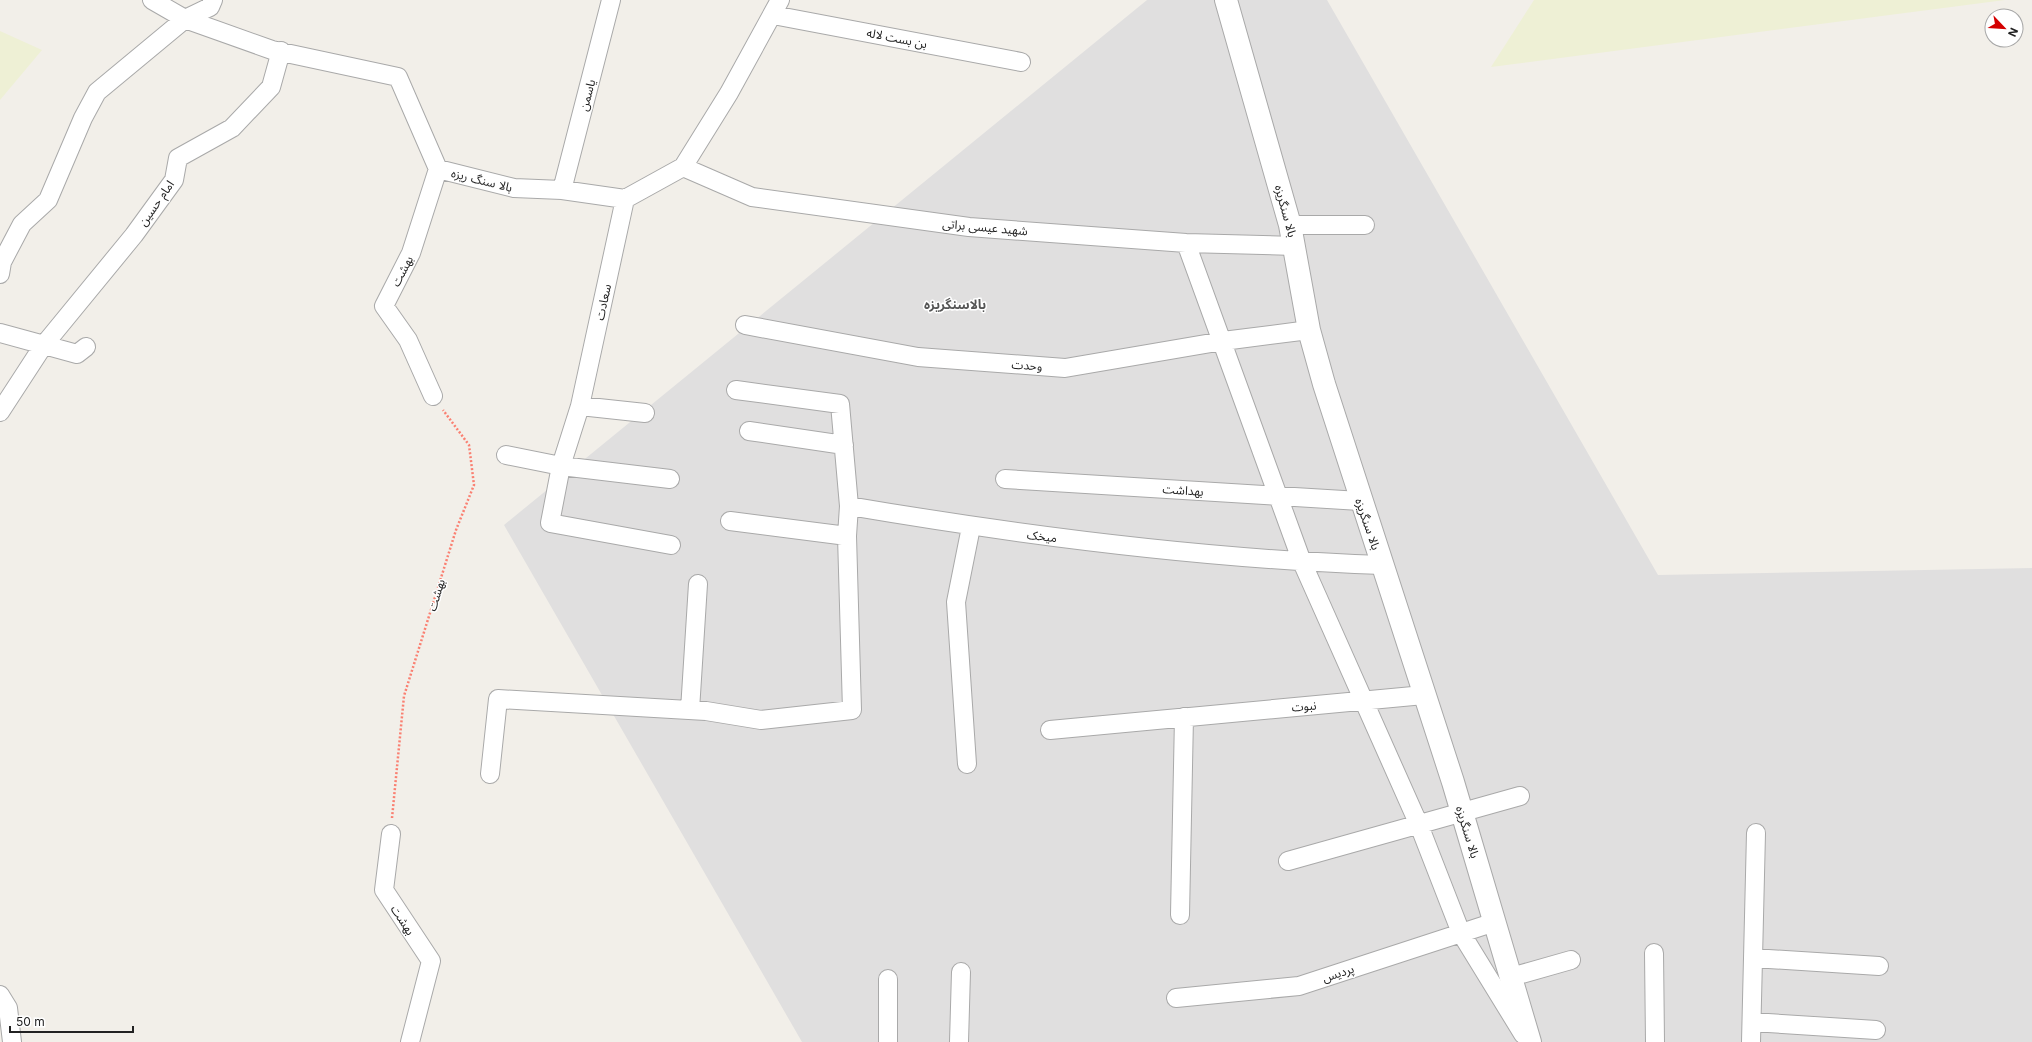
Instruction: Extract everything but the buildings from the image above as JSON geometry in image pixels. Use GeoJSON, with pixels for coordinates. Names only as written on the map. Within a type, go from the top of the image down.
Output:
{"type":"FeatureCollection","features":[{"type":"Feature","properties":{"kind":"street","name":"بالا سنگ ریزه"},"geometry":{"type":"LineString","coordinates":[[152,0],[185,19],[281,52],[398,77],[438,169],[514,188],[562,190],[625,199]]}},
{"type":"Feature","properties":{"kind":"street"},"geometry":{"type":"LineString","coordinates":[[0,274],[2,262],[22,224],[48,200],[83,118],[97,92],[185,19],[210,7],[213,0]]}},
{"type":"Feature","properties":{"kind":"street","name":"یاسمن"},"geometry":{"type":"LineString","coordinates":[[562,190],[611,0]]}},
{"type":"Feature","properties":{"kind":"street","name":"بالا سنگریزه"},"geometry":{"type":"LineString","coordinates":[[1231,1],[1290,225],[1309,330],[1324,384],[1360,500],[1462,813],[1529,1042]]}},
{"type":"Feature","properties":{"kind":"street"},"geometry":{"type":"LineString","coordinates":[[625,199],[682,167],[729,93],[777,7]]}},
{"type":"Feature","properties":{"kind":"street","name":"بن بست لاله"},"geometry":{"type":"LineString","coordinates":[[777,7],[1021,62]]}},
{"type":"Feature","properties":{"kind":"street","name":"امام حسین"},"geometry":{"type":"LineString","coordinates":[[43,346],[134,235],[174,180],[178,158],[232,128],[271,87],[281,52]]}},
{"type":"Feature","properties":{"kind":"street","name":"شهید عیسی براتی"},"geometry":{"type":"LineString","coordinates":[[682,167],[752,198],[969,227],[1186,243],[1295,246]]}},
{"type":"Feature","properties":{"kind":"street","name":"بهشت"},"geometry":{"type":"LineString","coordinates":[[433,396],[408,340],[384,306],[411,253],[438,169]]}},
{"type":"Feature","properties":{"kind":"street","name":"سعادت"},"geometry":{"type":"LineString","coordinates":[[625,199],[580,406],[561,466],[550,523],[671,545]]}},
{"type":"Feature","properties":{"kind":"street"},"geometry":{"type":"LineString","coordinates":[[1290,225],[1365,225]]}},
{"type":"Feature","properties":{"kind":"street"},"geometry":{"type":"LineString","coordinates":[[1186,243],[1223,341],[1302,562],[1419,824],[1461,933],[1529,1042]]}},
{"type":"Feature","properties":{"kind":"street","name":"وحدت"},"geometry":{"type":"LineString","coordinates":[[745,325],[918,357],[1065,368],[1223,341],[1309,330]]}},
{"type":"Feature","properties":{"kind":"street"},"geometry":{"type":"LineString","coordinates":[[0,333],[43,346],[79,354],[86,347]]}},
{"type":"Feature","properties":{"kind":"street"},"geometry":{"type":"LineString","coordinates":[[0,412],[43,346]]}},
{"type":"Feature","properties":{"kind":"street"},"geometry":{"type":"LineString","coordinates":[[490,774],[498,699],[690,710],[761,720],[852,710],[847,536],[849,506],[840,404],[736,390]]}},
{"type":"Feature","properties":{"kind":"street"},"geometry":{"type":"LineString","coordinates":[[580,406],[645,413]]}},
{"type":"Feature","properties":{"kind":"street"},"geometry":{"type":"LineString","coordinates":[[749,432],[844,445]]}},
{"type":"Feature","properties":{"kind":"street"},"geometry":{"type":"LineString","coordinates":[[506,455],[561,466],[670,479]]}},
{"type":"Feature","properties":{"kind":"street","name":"بهداشت"},"geometry":{"type":"LineString","coordinates":[[1005,479],[1360,500]]}},
{"type":"Feature","properties":{"kind":"street","name":"میخک"},"geometry":{"type":"LineString","coordinates":[[849,506],[971,527],[1141,548],[1302,562],[1382,565]]}},
{"type":"Feature","properties":{"kind":"street"},"geometry":{"type":"LineString","coordinates":[[730,520],[847,536]]}},
{"type":"Feature","properties":{"kind":"street"},"geometry":{"type":"LineString","coordinates":[[967,764],[956,602],[971,527]]}},
{"type":"Feature","properties":{"kind":"street"},"geometry":{"type":"LineString","coordinates":[[690,710],[698,584]]}},
{"type":"Feature","properties":{"kind":"street","name":"نبوت"},"geometry":{"type":"LineString","coordinates":[[1050,730],[1424,695]]}},
{"type":"Feature","properties":{"kind":"street"},"geometry":{"type":"LineString","coordinates":[[1180,915],[1184,717]]}},
{"type":"Feature","properties":{"kind":"street"},"geometry":{"type":"LineString","coordinates":[[1288,861],[1520,796]]}},
{"type":"Feature","properties":{"kind":"street"},"geometry":{"type":"LineString","coordinates":[[1752,1042],[1756,833]]}},
{"type":"Feature","properties":{"kind":"street","name":"بهشت"},"geometry":{"type":"LineString","coordinates":[[391,834],[384,890],[431,961],[410,1042]]}},
{"type":"Feature","properties":{"kind":"street","name":"پردیس"},"geometry":{"type":"LineString","coordinates":[[1176,998],[1299,986],[1495,922]]}},
{"type":"Feature","properties":{"kind":"street"},"geometry":{"type":"LineString","coordinates":[[1654,953],[1655,1042]]}},
{"type":"Feature","properties":{"kind":"street"},"geometry":{"type":"LineString","coordinates":[[1753,958],[1879,966]]}},
{"type":"Feature","properties":{"kind":"street"},"geometry":{"type":"LineString","coordinates":[[1511,977],[1571,960]]}},
{"type":"Feature","properties":{"kind":"street"},"geometry":{"type":"LineString","coordinates":[[959,1042],[961,972]]}},
{"type":"Feature","properties":{"kind":"street"},"geometry":{"type":"LineString","coordinates":[[888,979],[888,1042]]}},
{"type":"Feature","properties":{"kind":"street"},"geometry":{"type":"LineString","coordinates":[[0,995],[8,1008],[12,1042]]}},
{"type":"Feature","properties":{"kind":"street"},"geometry":{"type":"LineString","coordinates":[[1752,1022],[1876,1030]]}},
{"type":"Feature","properties":{"kind":"path","name":"بهشت"},"geometry":{"type":"LineString","coordinates":[[391,834],[404,696],[456,530],[474,484],[469,445],[433,396]]}},
{"type":"Feature","properties":{"kind":"shaded area"},"geometry":{"type":"Polygon","coordinates":[[[1147,0],[1327,0],[1658,575],[2032,568],[2032,1042],[802,1042],[504,525],[1147,0]]]}},
{"type":"Feature","properties":{"kind":"green space"},"geometry":{"type":"Polygon","coordinates":[[[1534,0],[2005,0],[1491,67],[1534,0]]]}},
{"type":"Feature","properties":{"kind":"green space"},"geometry":{"type":"Polygon","coordinates":[[[0,31],[42,50],[0,100],[0,31]]]}},
{"type":"Feature","properties":{"kind":"district","name":"بالاسنگریزه"},"geometry":{"type":"Point","coordinates":[955,304]}}]}
